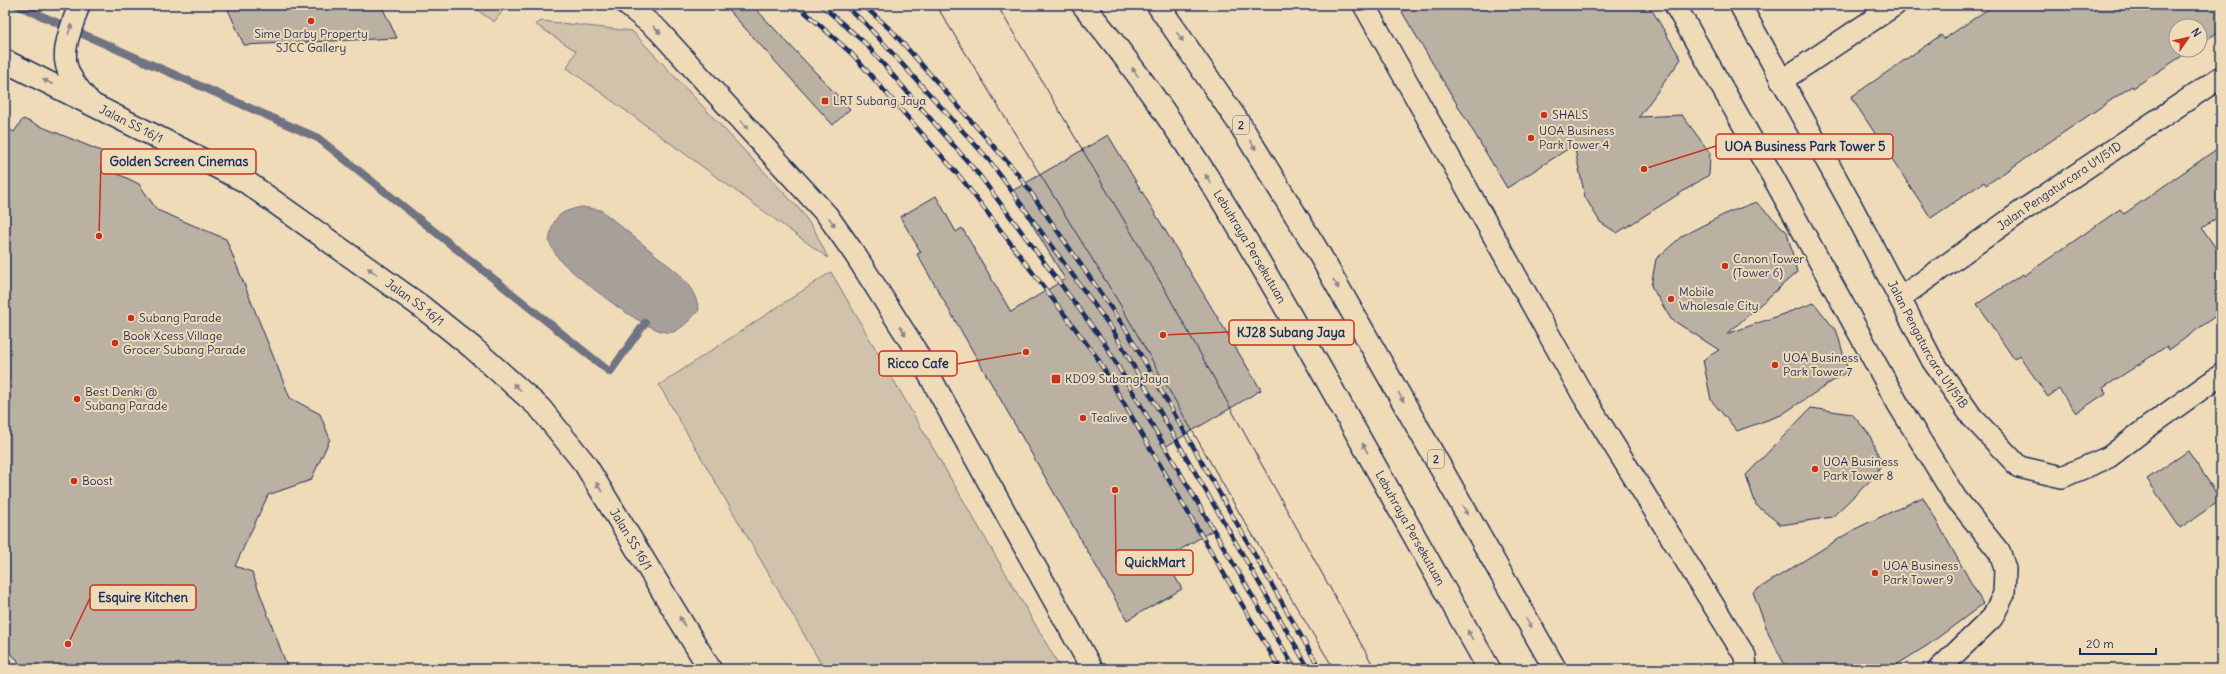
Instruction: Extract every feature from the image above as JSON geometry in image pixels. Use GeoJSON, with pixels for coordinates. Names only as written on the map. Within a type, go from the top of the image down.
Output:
{"type":"FeatureCollection","features":[{"type":"Feature","properties":{"kind":"main road","name":"Lebuhraya Persekutuan"},"geometry":{"type":"LineString","coordinates":[[1083,5],[1109,36],[1191,152],[1268,275],[1489,669]]}},
{"type":"Feature","properties":{"kind":"main road","name":"2"},"geometry":{"type":"LineString","coordinates":[[1158,5],[1241,126],[1317,250],[1555,669]]}},
{"type":"Feature","properties":{"kind":"main road","name":"Jalan SS 16/1"},"geometry":{"type":"LineString","coordinates":[[5,61],[245,182],[422,307],[472,348],[540,408],[585,464],[705,664]]}},
{"type":"Feature","properties":{"kind":"street"},"geometry":{"type":"LineString","coordinates":[[79,5],[66,40],[64,53],[68,73],[95,106]]}},
{"type":"Feature","properties":{"kind":"street"},"geometry":{"type":"LineString","coordinates":[[627,5],[658,30],[827,215],[856,256],[912,344],[1092,669]]}},
{"type":"Feature","properties":{"kind":"street"},"geometry":{"type":"LineString","coordinates":[[1364,5],[1584,397],[1746,656],[1746,669]]}},
{"type":"Feature","properties":{"kind":"street"},"geometry":{"type":"LineString","coordinates":[[1675,5],[1773,177],[1902,410],[1955,497],[2000,553],[2005,569],[2004,594],[1992,618],[1939,669]]}},
{"type":"Feature","properties":{"kind":"street","name":"Jalan Pengaturcara U1/51B"},"geometry":{"type":"LineString","coordinates":[[1740,5],[1850,203],[1932,360],[1972,417],[2019,467],[2062,477],[2109,457],[2221,375]]}},
{"type":"Feature","properties":{"kind":"street"},"geometry":{"type":"LineString","coordinates":[[1781,81],[1895,5]]}},
{"type":"Feature","properties":{"kind":"street","name":"Jalan Pengaturcara U1/51D"},"geometry":{"type":"LineString","coordinates":[[1900,298],[2022,211],[2221,77]]}},
{"type":"Feature","properties":{"kind":"shaded area"},"geometry":{"type":"Polygon","coordinates":[[[470,5],[507,5],[494,22],[470,5]]]}},
{"type":"Feature","properties":{"kind":"shaded area"},"geometry":{"type":"Polygon","coordinates":[[[542,21],[632,31],[800,210],[815,231],[828,258],[567,68],[576,51],[535,24],[542,21]]]}},
{"type":"Feature","properties":{"kind":"shaded area"},"geometry":{"type":"Polygon","coordinates":[[[582,207],[601,210],[678,273],[692,290],[699,310],[680,328],[673,332],[663,332],[649,326],[616,306],[571,270],[556,255],[549,242],[552,227],[558,217],[567,211],[582,207]]]}},
{"type":"Feature","properties":{"kind":"shaded area"},"geometry":{"type":"Polygon","coordinates":[[[831,272],[1061,669],[824,669],[659,385],[831,272]]]}},
{"type":"Feature","properties":{"kind":"building","name":"Sime Darby Property SJCC Gallery"},"geometry":{"type":"Polygon","coordinates":[[[226,5],[381,5],[397,38],[244,45],[226,5]]]}},
{"type":"Feature","properties":{"kind":"building"},"geometry":{"type":"Polygon","coordinates":[[[724,5],[752,5],[850,109],[833,125],[724,5]]]}},
{"type":"Feature","properties":{"kind":"building","name":"UOA Business Park Tower 4"},"geometry":{"type":"Polygon","coordinates":[[[1413,5],[1649,5],[1681,59],[1639,117],[1682,115],[1710,153],[1709,175],[1617,233],[1600,222],[1585,197],[1574,145],[1507,188],[1402,12],[1413,5]]]}},
{"type":"Feature","properties":{"kind":"building"},"geometry":{"type":"Polygon","coordinates":[[[1994,5],[2221,5],[2221,30],[2208,39],[2208,18],[2168,18],[2168,58],[2179,58],[2133,88],[2132,86],[1986,185],[1984,182],[1931,218],[1851,97],[1941,35],[1944,39],[1994,5]]]}},
{"type":"Feature","properties":{"kind":"building","name":"Subang Parade"},"geometry":{"type":"Polygon","coordinates":[[[23,119],[118,158],[114,172],[139,184],[157,210],[226,239],[290,398],[320,414],[330,439],[311,480],[268,495],[235,566],[252,572],[288,669],[21,669],[17,659],[5,650],[5,127],[14,132],[23,119]]]}},
{"type":"Feature","properties":{"kind":"building"},"geometry":{"type":"Polygon","coordinates":[[[1108,135],[1261,390],[1165,447],[1213,530],[1165,559],[1182,589],[1127,620],[917,254],[921,252],[900,217],[936,196],[956,232],[962,228],[1011,312],[1065,279],[1012,191],[1108,135]]]}},
{"type":"Feature","properties":{"kind":"building"},"geometry":{"type":"Polygon","coordinates":[[[2221,146],[2221,215],[2202,228],[2221,256],[2221,312],[2169,350],[2167,346],[2103,388],[2106,393],[2076,413],[2059,389],[2048,397],[2019,355],[2014,359],[1977,304],[2023,274],[2024,276],[2120,209],[2124,214],[2221,146]]]}},
{"type":"Feature","properties":{"kind":"building"},"geometry":{"type":"Polygon","coordinates":[[[1756,202],[1787,232],[1797,272],[1727,334],[1814,303],[1837,332],[1848,371],[1781,415],[1737,431],[1711,400],[1703,360],[1719,350],[1671,319],[1651,286],[1656,259],[1682,236],[1727,213],[1756,202]]]}},
{"type":"Feature","properties":{"kind":"building","name":"UOA Business Park Tower 8"},"geometry":{"type":"Polygon","coordinates":[[[1811,408],[1852,414],[1869,434],[1882,463],[1874,477],[1832,517],[1781,525],[1756,505],[1746,475],[1811,408]]]}},
{"type":"Feature","properties":{"kind":"building"},"geometry":{"type":"Polygon","coordinates":[[[2188,451],[2221,500],[2180,528],[2147,479],[2188,451]]]}},
{"type":"Feature","properties":{"kind":"building","name":"UOA Business Park Tower 9"},"geometry":{"type":"Polygon","coordinates":[[[1923,497],[1983,604],[1928,645],[1890,669],[1787,669],[1769,635],[1753,592],[1855,529],[1923,497]]]}},
{"type":"Feature","properties":{"kind":"waterway"},"geometry":{"type":"LineString","coordinates":[[17,5],[318,138],[610,372],[645,323]]}},
{"type":"Feature","properties":{"kind":"tram line"},"geometry":{"type":"LineString","coordinates":[[936,5],[1121,306],[1240,514],[1334,669]]}},
{"type":"Feature","properties":{"kind":"tram line"},"geometry":{"type":"LineString","coordinates":[[997,5],[1164,288],[1375,669]]}},
{"type":"Feature","properties":{"kind":"railway"},"geometry":{"type":"LineString","coordinates":[[797,5],[852,54],[961,178],[1096,356],[1280,669]]}},
{"type":"Feature","properties":{"kind":"railway"},"geometry":{"type":"LineString","coordinates":[[821,5],[865,43],[980,176],[1103,341],[1295,669]]}},
{"type":"Feature","properties":{"kind":"railway"},"geometry":{"type":"LineString","coordinates":[[844,5],[865,23],[989,160],[1112,329],[1309,669]]}},
{"type":"Feature","properties":{"kind":"railway"},"geometry":{"type":"LineString","coordinates":[[863,5],[892,31],[1018,174],[1127,331],[1320,669]]}},
{"type":"Feature","properties":{"kind":"place","name":"Sime Darby Property SJCC Gallery"},"geometry":{"type":"Point","coordinates":[311,21]}},
{"type":"Feature","properties":{"kind":"place","name":"LRT Subang Jaya"},"geometry":{"type":"Point","coordinates":[825,101]}},
{"type":"Feature","properties":{"kind":"place","name":"SHALS"},"geometry":{"type":"Point","coordinates":[1544,115]}},
{"type":"Feature","properties":{"kind":"place","name":"UOA Business Park Tower 4"},"geometry":{"type":"Point","coordinates":[1531,138]}},
{"type":"Feature","properties":{"kind":"place","name":"UOA Business Park Tower 5"},"geometry":{"type":"Point","coordinates":[1644,169]}},
{"type":"Feature","properties":{"kind":"place","name":"Golden Screen Cinemas"},"geometry":{"type":"Point","coordinates":[99,236]}},
{"type":"Feature","properties":{"kind":"place","name":"Canon Tower (Tower 6)"},"geometry":{"type":"Point","coordinates":[1725,266]}},
{"type":"Feature","properties":{"kind":"place","name":"Mobile Wholesale City"},"geometry":{"type":"Point","coordinates":[1671,299]}},
{"type":"Feature","properties":{"kind":"place","name":"Subang Parade"},"geometry":{"type":"Point","coordinates":[131,318]}},
{"type":"Feature","properties":{"kind":"place","name":"KJ28 Subang Jaya"},"geometry":{"type":"Point","coordinates":[1163,335]}},
{"type":"Feature","properties":{"kind":"place","name":"Book Xcess Village Grocer Subang Parade"},"geometry":{"type":"Point","coordinates":[115,343]}},
{"type":"Feature","properties":{"kind":"place","name":"Ricco Cafe"},"geometry":{"type":"Point","coordinates":[1026,352]}},
{"type":"Feature","properties":{"kind":"place","name":"UOA Business Park Tower 7"},"geometry":{"type":"Point","coordinates":[1775,365]}},
{"type":"Feature","properties":{"kind":"place","name":"KD09 Subang Jaya"},"geometry":{"type":"Point","coordinates":[1056,379]}},
{"type":"Feature","properties":{"kind":"place","name":"Best Denki @ Subang Parade"},"geometry":{"type":"Point","coordinates":[77,399]}},
{"type":"Feature","properties":{"kind":"place","name":"Tealive"},"geometry":{"type":"Point","coordinates":[1083,418]}},
{"type":"Feature","properties":{"kind":"place","name":"UOA Business Park Tower 8"},"geometry":{"type":"Point","coordinates":[1815,469]}},
{"type":"Feature","properties":{"kind":"place","name":"Boost"},"geometry":{"type":"Point","coordinates":[74,481]}},
{"type":"Feature","properties":{"kind":"place","name":"QuickMart"},"geometry":{"type":"Point","coordinates":[1115,490]}},
{"type":"Feature","properties":{"kind":"place","name":"UOA Business Park Tower 9"},"geometry":{"type":"Point","coordinates":[1875,573]}},
{"type":"Feature","properties":{"kind":"place","name":"Esquire Kitchen"},"geometry":{"type":"Point","coordinates":[68,644]}}]}
